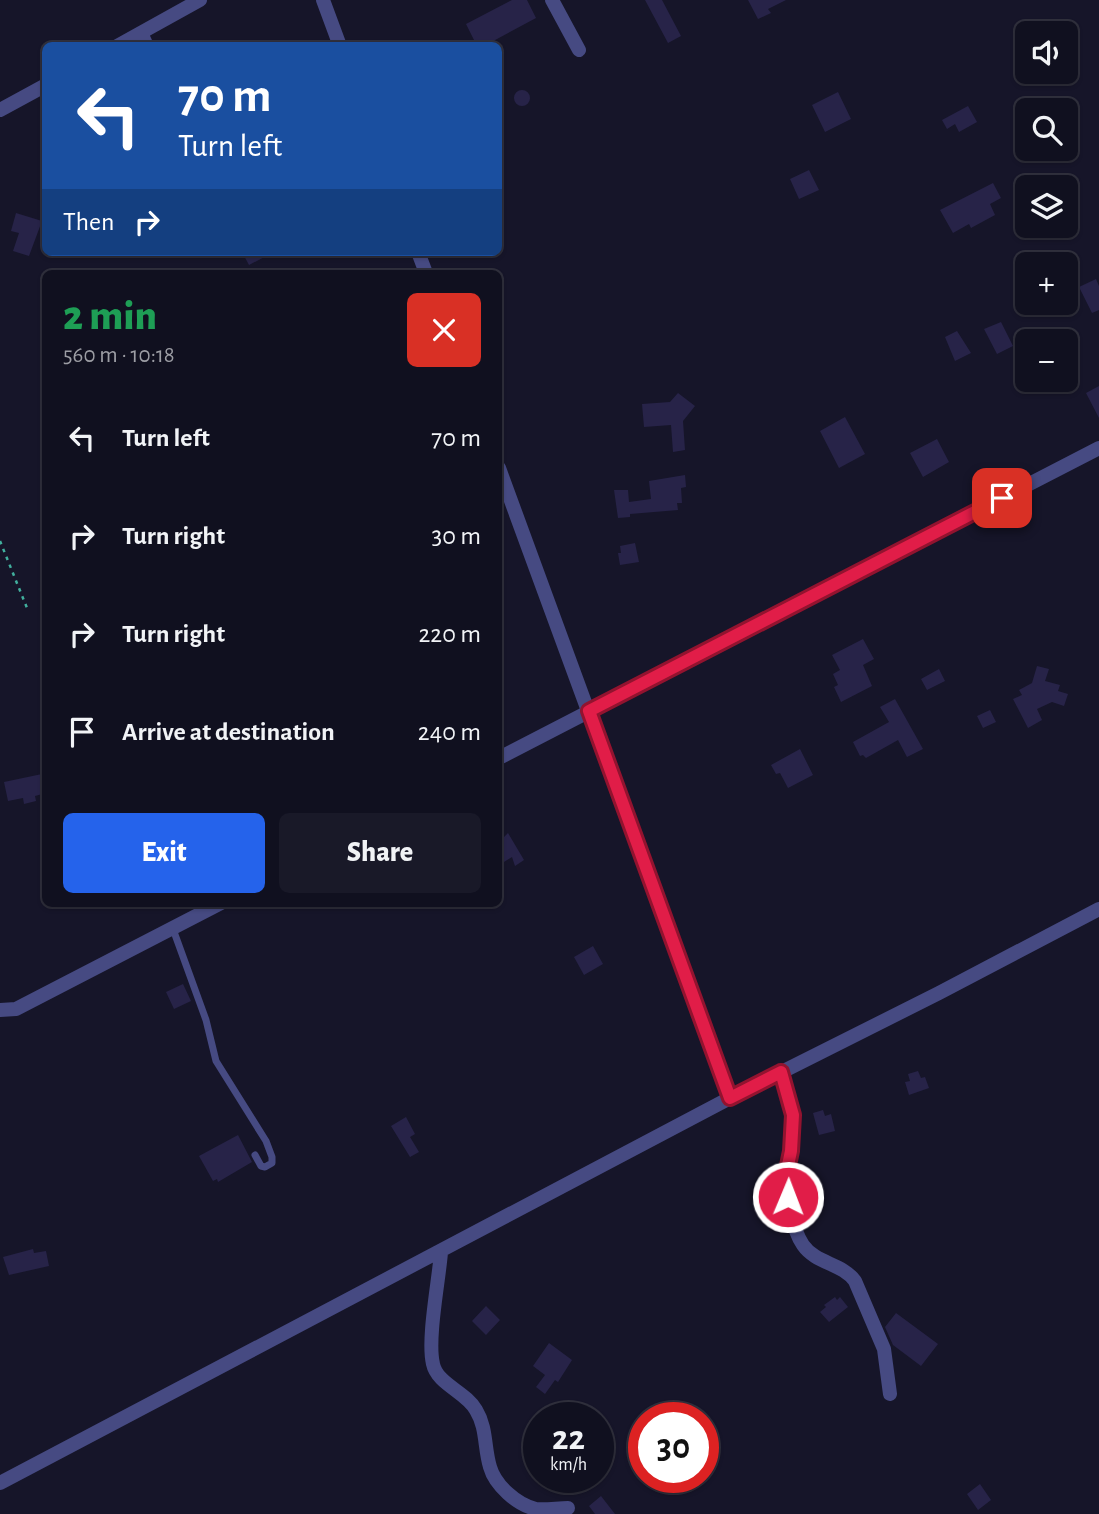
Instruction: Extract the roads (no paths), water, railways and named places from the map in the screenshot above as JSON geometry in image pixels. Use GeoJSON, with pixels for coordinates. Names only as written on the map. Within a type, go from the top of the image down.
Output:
{"type":"FeatureCollection","features":[{"type":"Feature","properties":{"kind":"street"},"geometry":{"type":"LineString","coordinates":[[144,39],[200,0]]}},
{"type":"Feature","properties":{"kind":"street"},"geometry":{"type":"LineString","coordinates":[[323,0],[339,42]]}},
{"type":"Feature","properties":{"kind":"street"},"geometry":{"type":"LineString","coordinates":[[552,0],[579,50]]}},
{"type":"Feature","properties":{"kind":"street"},"geometry":{"type":"LineString","coordinates":[[0,110],[42,87]]}},
{"type":"Feature","properties":{"kind":"street"},"geometry":{"type":"LineString","coordinates":[[502,756],[1099,448]]}},
{"type":"Feature","properties":{"kind":"street"},"geometry":{"type":"LineString","coordinates":[[502,476],[730,1098]]}},
{"type":"Feature","properties":{"kind":"street"},"geometry":{"type":"LineString","coordinates":[[0,1010],[16,1009],[213,907]]}},
{"type":"Feature","properties":{"kind":"street"},"geometry":{"type":"LineString","coordinates":[[0,1483],[730,1098],[1099,909]]}},
{"type":"Feature","properties":{"kind":"street"},"geometry":{"type":"LineString","coordinates":[[781,1072],[793,1115],[791,1151],[786,1175],[795,1228],[803,1246],[817,1259],[848,1271],[855,1281],[884,1349],[890,1394]]}},
{"type":"Feature","properties":{"kind":"street"},"geometry":{"type":"LineString","coordinates":[[441,1252],[432,1335],[432,1364],[436,1373],[468,1399],[476,1410],[484,1429],[490,1468],[497,1482],[524,1505],[537,1509],[568,1508]]}},
{"type":"Feature","properties":{"kind":"lane"},"geometry":{"type":"LineString","coordinates":[[173,928],[206,1020],[216,1061],[266,1141],[272,1163],[261,1166],[255,1155]]}}]}
